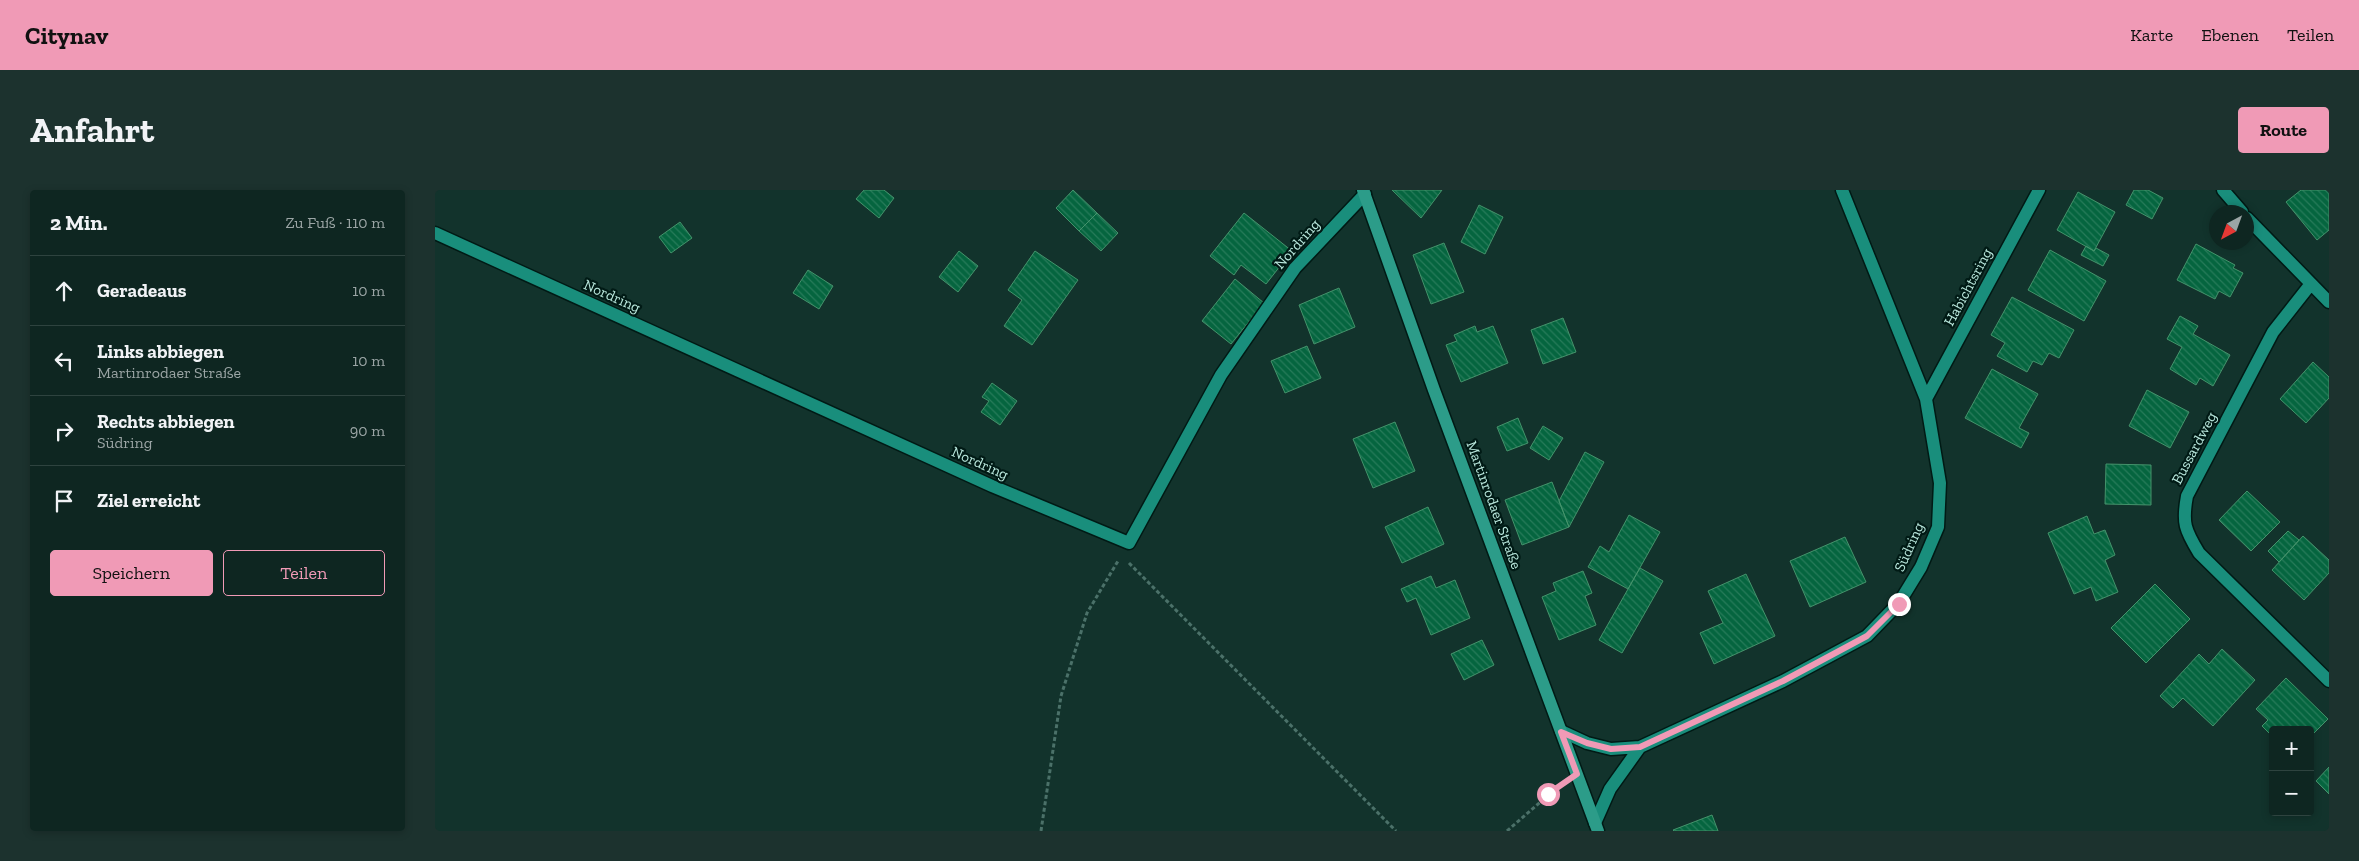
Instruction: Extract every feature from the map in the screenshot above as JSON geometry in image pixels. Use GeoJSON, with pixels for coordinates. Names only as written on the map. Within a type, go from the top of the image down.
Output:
{"type":"FeatureCollection","features":[{"type":"Feature","properties":{"kind":"street","name":"Südring"},"geometry":{"type":"LineString","coordinates":[[1561,732],[1587,743],[1611,749],[1640,747],[1783,681],[1867,636],[1899,604],[1921,567],[1938,527],[1940,483],[1926,398],[1841,190]]}},
{"type":"Feature","properties":{"kind":"street","name":"Habichtsring"},"geometry":{"type":"LineString","coordinates":[[1926,398],[2039,190]]}},
{"type":"Feature","properties":{"kind":"street"},"geometry":{"type":"LineString","coordinates":[[2223,190],[2236,205]]}},
{"type":"Feature","properties":{"kind":"street","name":"Nordring"},"geometry":{"type":"LineString","coordinates":[[435,233],[983,482],[1129,543],[1221,375],[1295,268],[1364,192]]}},
{"type":"Feature","properties":{"kind":"street","name":"Martinrodaer Straße"},"geometry":{"type":"LineString","coordinates":[[1364,192],[1437,399],[1596,827]]}},
{"type":"Feature","properties":{"kind":"street"},"geometry":{"type":"LineString","coordinates":[[2254,225],[2310,285],[2329,302]]}},
{"type":"Feature","properties":{"kind":"street","name":"Bussardweg"},"geometry":{"type":"LineString","coordinates":[[2310,285],[2273,332],[2187,496],[2183,514],[2185,531],[2199,554],[2329,681]]}},
{"type":"Feature","properties":{"kind":"street","name":"Südring"},"geometry":{"type":"LineString","coordinates":[[1596,827],[1610,789],[1640,747]]}},
{"type":"Feature","properties":{"kind":"path"},"geometry":{"type":"LineString","coordinates":[[1041,831],[1061,696],[1087,613],[1122,555]]}},
{"type":"Feature","properties":{"kind":"path"},"geometry":{"type":"LineString","coordinates":[[1129,562],[1396,831]]}},
{"type":"Feature","properties":{"kind":"path"},"geometry":{"type":"LineString","coordinates":[[1507,831],[1548,794],[1577,774]]}},
{"type":"Feature","properties":{"kind":"building"},"geometry":{"type":"Polygon","coordinates":[[[864,190],[884,190],[894,198],[879,218],[856,199],[864,190]]]}},
{"type":"Feature","properties":{"kind":"building"},"geometry":{"type":"Polygon","coordinates":[[[1073,190],[1097,213],[1079,231],[1056,208],[1073,190]]]}},
{"type":"Feature","properties":{"kind":"building"},"geometry":{"type":"Polygon","coordinates":[[[1392,190],[1442,190],[1421,218],[1392,190]]]}},
{"type":"Feature","properties":{"kind":"building"},"geometry":{"type":"Polygon","coordinates":[[[2134,190],[2148,190],[2163,198],[2152,219],[2126,205],[2134,190]]]}},
{"type":"Feature","properties":{"kind":"building"},"geometry":{"type":"Polygon","coordinates":[[[2301,190],[2329,190],[2329,230],[2317,240],[2286,202],[2301,190]]]}},
{"type":"Feature","properties":{"kind":"building"},"geometry":{"type":"Polygon","coordinates":[[[2078,192],[2115,212],[2094,251],[2057,230],[2078,192]]]}},
{"type":"Feature","properties":{"kind":"building"},"geometry":{"type":"Polygon","coordinates":[[[1479,205],[1503,217],[1485,254],[1461,242],[1479,205]]]}},
{"type":"Feature","properties":{"kind":"building"},"geometry":{"type":"Polygon","coordinates":[[[1097,213],[1118,233],[1101,251],[1079,231],[1097,213]]]}},
{"type":"Feature","properties":{"kind":"building"},"geometry":{"type":"Polygon","coordinates":[[[1244,213],[1292,251],[1266,284],[1241,265],[1234,275],[1210,256],[1244,213]]]}},
{"type":"Feature","properties":{"kind":"building"},"geometry":{"type":"Polygon","coordinates":[[[680,222],[692,238],[671,253],[659,237],[680,222]]]}},
{"type":"Feature","properties":{"kind":"building"},"geometry":{"type":"Polygon","coordinates":[[[1444,243],[1464,292],[1431,304],[1413,255],[1444,243]]]}},
{"type":"Feature","properties":{"kind":"building"},"geometry":{"type":"Polygon","coordinates":[[[2196,244],[2235,265],[2233,268],[2243,273],[2230,297],[2219,291],[2215,299],[2177,280],[2196,244]]]}},
{"type":"Feature","properties":{"kind":"building"},"geometry":{"type":"Polygon","coordinates":[[[2086,246],[2094,251],[2096,248],[2109,255],[2103,266],[2081,255],[2086,246]]]}},
{"type":"Feature","properties":{"kind":"building"},"geometry":{"type":"Polygon","coordinates":[[[2050,250],[2106,281],[2084,321],[2028,290],[2050,250]]]}},
{"type":"Feature","properties":{"kind":"building"},"geometry":{"type":"Polygon","coordinates":[[[959,251],[978,266],[958,292],[939,277],[959,251]]]}},
{"type":"Feature","properties":{"kind":"building"},"geometry":{"type":"Polygon","coordinates":[[[1035,251],[1078,280],[1032,345],[1004,326],[1022,300],[1008,290],[1035,251]]]}},
{"type":"Feature","properties":{"kind":"building"},"geometry":{"type":"Polygon","coordinates":[[[808,270],[833,286],[819,309],[793,293],[808,270]]]}},
{"type":"Feature","properties":{"kind":"building"},"geometry":{"type":"Polygon","coordinates":[[[1235,279],[1264,303],[1231,344],[1202,321],[1235,279]]]}},
{"type":"Feature","properties":{"kind":"building"},"geometry":{"type":"Polygon","coordinates":[[[1339,288],[1355,327],[1314,344],[1299,305],[1339,288]]]}},
{"type":"Feature","properties":{"kind":"building"},"geometry":{"type":"Polygon","coordinates":[[[2012,297],[2074,330],[2059,358],[2049,353],[2042,365],[2033,361],[2027,372],[1997,356],[2005,343],[1991,335],[2012,297]]]}},
{"type":"Feature","properties":{"kind":"building"},"geometry":{"type":"Polygon","coordinates":[[[2180,316],[2198,326],[2193,334],[2230,355],[2213,386],[2200,378],[2196,385],[2170,369],[2182,347],[2167,339],[2180,316]]]}},
{"type":"Feature","properties":{"kind":"building"},"geometry":{"type":"Polygon","coordinates":[[[1563,318],[1576,352],[1543,364],[1531,330],[1563,318]]]}},
{"type":"Feature","properties":{"kind":"building"},"geometry":{"type":"Polygon","coordinates":[[[1475,326],[1477,332],[1493,326],[1508,363],[1461,382],[1446,345],[1457,341],[1454,335],[1475,326]]]}},
{"type":"Feature","properties":{"kind":"building"},"geometry":{"type":"Polygon","coordinates":[[[1307,346],[1321,378],[1285,393],[1271,361],[1307,346]]]}},
{"type":"Feature","properties":{"kind":"building"},"geometry":{"type":"Polygon","coordinates":[[[2313,362],[2329,377],[2329,398],[2306,423],[2280,399],[2313,362]]]}},
{"type":"Feature","properties":{"kind":"building"},"geometry":{"type":"Polygon","coordinates":[[[1992,369],[2038,394],[2019,428],[2029,433],[2021,448],[1965,418],[1992,369]]]}},
{"type":"Feature","properties":{"kind":"building"},"geometry":{"type":"Polygon","coordinates":[[[992,383],[1017,401],[1000,425],[981,412],[989,401],[982,397],[992,383]]]}},
{"type":"Feature","properties":{"kind":"building"},"geometry":{"type":"Polygon","coordinates":[[[2147,390],[2189,412],[2170,448],[2129,426],[2147,390]]]}},
{"type":"Feature","properties":{"kind":"building"},"geometry":{"type":"Polygon","coordinates":[[[1518,418],[1528,443],[1507,451],[1497,427],[1518,418]]]}},
{"type":"Feature","properties":{"kind":"building"},"geometry":{"type":"Polygon","coordinates":[[[1395,422],[1415,471],[1373,488],[1353,439],[1395,422]]]}},
{"type":"Feature","properties":{"kind":"building"},"geometry":{"type":"Polygon","coordinates":[[[1543,426],[1563,438],[1549,460],[1530,448],[1543,426]]]}},
{"type":"Feature","properties":{"kind":"building"},"geometry":{"type":"Polygon","coordinates":[[[1585,452],[1604,462],[1569,527],[1559,501],[1585,452]]]}},
{"type":"Feature","properties":{"kind":"building"},"geometry":{"type":"Polygon","coordinates":[[[2106,464],[2151,465],[2151,505],[2105,504],[2106,464]]]}},
{"type":"Feature","properties":{"kind":"building"},"geometry":{"type":"Polygon","coordinates":[[[1552,482],[1569,527],[1522,545],[1505,500],[1552,482]]]}},
{"type":"Feature","properties":{"kind":"building"},"geometry":{"type":"Polygon","coordinates":[[[2247,491],[2280,522],[2251,551],[2219,520],[2247,491]]]}},
{"type":"Feature","properties":{"kind":"building"},"geometry":{"type":"Polygon","coordinates":[[[1428,507],[1444,544],[1402,563],[1385,527],[1428,507]]]}},
{"type":"Feature","properties":{"kind":"building"},"geometry":{"type":"Polygon","coordinates":[[[1629,515],[1660,532],[1628,589],[1588,567],[1600,546],[1609,552],[1629,515]]]}},
{"type":"Feature","properties":{"kind":"building"},"geometry":{"type":"Polygon","coordinates":[[[2087,516],[2094,534],[2105,530],[2115,555],[2105,560],[2118,592],[2096,601],[2091,587],[2074,594],[2048,533],[2087,516]]]}},
{"type":"Feature","properties":{"kind":"building"},"geometry":{"type":"Polygon","coordinates":[[[2288,531],[2299,540],[2279,562],[2268,551],[2288,531]]]}},
{"type":"Feature","properties":{"kind":"building"},"geometry":{"type":"Polygon","coordinates":[[[2303,536],[2329,560],[2329,573],[2304,600],[2272,570],[2303,536]]]}},
{"type":"Feature","properties":{"kind":"building"},"geometry":{"type":"Polygon","coordinates":[[[1845,537],[1866,582],[1810,607],[1790,561],[1845,537]]]}},
{"type":"Feature","properties":{"kind":"building"},"geometry":{"type":"Polygon","coordinates":[[[1640,568],[1663,581],[1622,653],[1599,640],[1640,568]]]}},
{"type":"Feature","properties":{"kind":"building"},"geometry":{"type":"Polygon","coordinates":[[[1583,571],[1592,593],[1585,596],[1596,625],[1559,640],[1542,597],[1556,591],[1553,583],[1583,571]]]}},
{"type":"Feature","properties":{"kind":"building"},"geometry":{"type":"Polygon","coordinates":[[[1746,574],[1775,636],[1714,664],[1700,633],[1723,623],[1708,591],[1746,574]]]}},
{"type":"Feature","properties":{"kind":"building"},"geometry":{"type":"Polygon","coordinates":[[[1431,576],[1436,588],[1455,580],[1470,618],[1431,635],[1416,598],[1407,602],[1401,589],[1431,576]]]}},
{"type":"Feature","properties":{"kind":"building"},"geometry":{"type":"Polygon","coordinates":[[[2155,584],[2190,619],[2146,663],[2111,628],[2155,584]]]}},
{"type":"Feature","properties":{"kind":"building"},"geometry":{"type":"Polygon","coordinates":[[[1482,640],[1494,665],[1464,680],[1451,654],[1482,640]]]}},
{"type":"Feature","properties":{"kind":"building"},"geometry":{"type":"Polygon","coordinates":[[[2222,649],[2255,680],[2213,726],[2183,698],[2173,708],[2160,696],[2199,654],[2209,664],[2222,649]]]}},
{"type":"Feature","properties":{"kind":"building"},"geometry":{"type":"Polygon","coordinates":[[[2286,678],[2328,719],[2314,733],[2314,726],[2269,726],[2269,733],[2262,726],[2268,720],[2256,709],[2286,678]]]}},
{"type":"Feature","properties":{"kind":"building"},"geometry":{"type":"Polygon","coordinates":[[[2329,767],[2329,794],[2316,781],[2329,767]]]}},
{"type":"Feature","properties":{"kind":"building"},"geometry":{"type":"Polygon","coordinates":[[[1712,815],[1718,831],[1673,830],[1712,815]]]}},
{"type":"Feature","properties":{"kind":"route"},"geometry":{"type":"LineString","coordinates":[[1548,794],[1577,774],[1561,732],[1587,743],[1611,749],[1640,747],[1783,681],[1867,636],[1899,604]]}}]}
